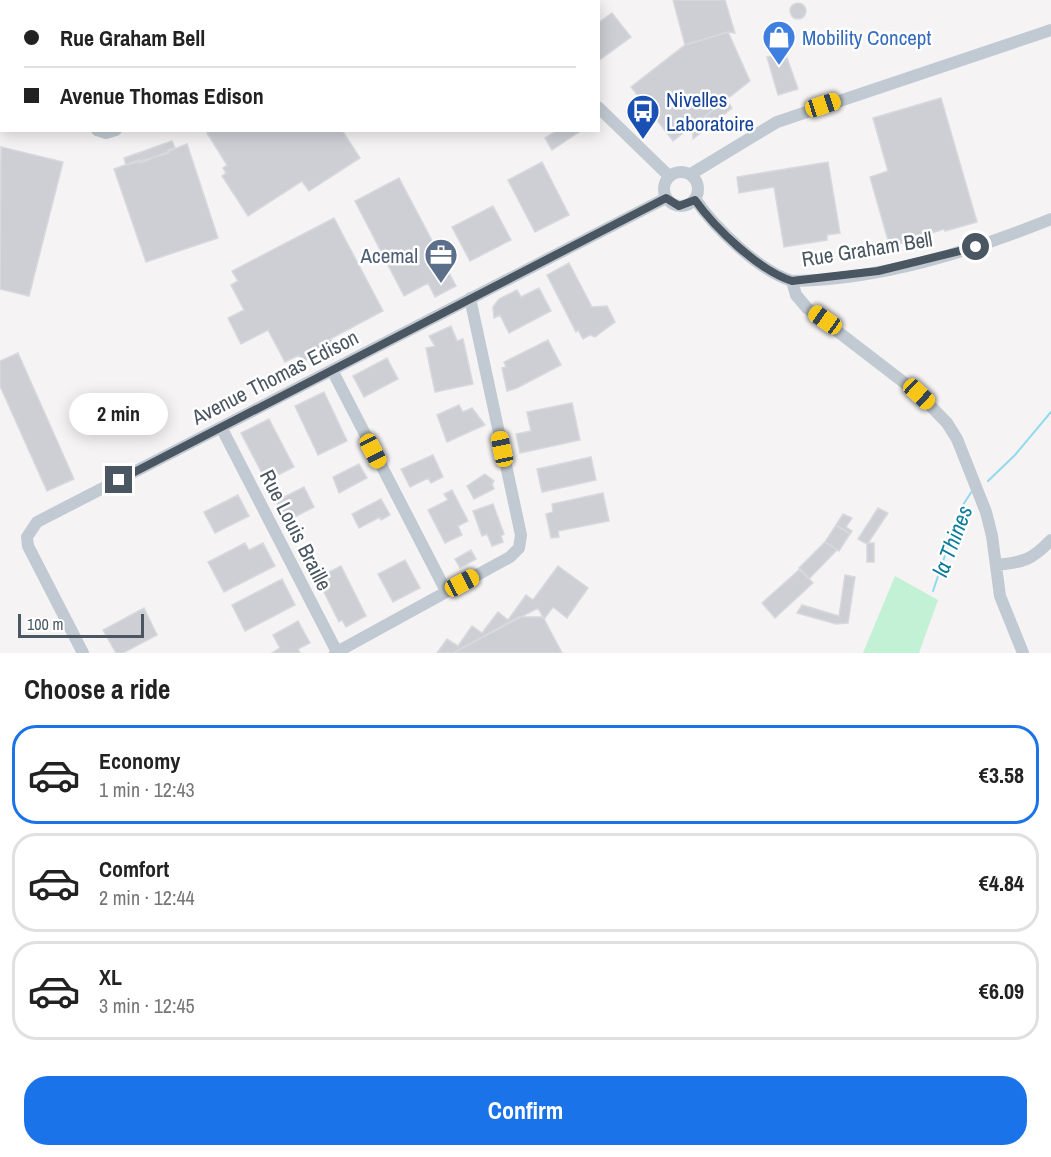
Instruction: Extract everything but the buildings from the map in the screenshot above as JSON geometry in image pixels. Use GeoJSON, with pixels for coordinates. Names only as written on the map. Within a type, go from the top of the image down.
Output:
{"type":"FeatureCollection","features":[{"type":"Feature","properties":{"kind":"street"},"geometry":{"type":"LineString","coordinates":[[691,174],[777,122],[1051,30]]}},
{"type":"Feature","properties":{"kind":"street"},"geometry":{"type":"LineString","coordinates":[[600,109],[669,176]]}},
{"type":"Feature","properties":{"kind":"street"},"geometry":{"type":"LineString","coordinates":[[680,171],[691,174],[699,188],[695,200],[679,206],[666,198],[664,187],[669,176],[680,171]]}},
{"type":"Feature","properties":{"kind":"street","name":"Avenue Thomas Edison"},"geometry":{"type":"LineString","coordinates":[[83,653],[28,546],[30,530],[37,522],[666,198]]}},
{"type":"Feature","properties":{"kind":"street"},"geometry":{"type":"LineString","coordinates":[[695,200],[719,228],[759,263],[779,277],[792,281],[796,295],[807,308],[899,377],[947,423],[964,454],[986,512],[1005,613],[1023,653]]}},
{"type":"Feature","properties":{"kind":"street","name":"Rue Graham Bell"},"geometry":{"type":"LineString","coordinates":[[792,281],[878,271],[942,257],[994,242],[1051,219]]}},
{"type":"Feature","properties":{"kind":"street"},"geometry":{"type":"LineString","coordinates":[[336,652],[510,557],[519,548],[521,535],[470,298]]}},
{"type":"Feature","properties":{"kind":"street"},"geometry":{"type":"LineString","coordinates":[[332,370],[446,591]]}},
{"type":"Feature","properties":{"kind":"street","name":"Rue Louis Braille"},"geometry":{"type":"LineString","coordinates":[[221,427],[336,652]]}},
{"type":"Feature","properties":{"kind":"street"},"geometry":{"type":"LineString","coordinates":[[997,565],[1023,562],[1036,556],[1051,540]]}},
{"type":"Feature","properties":{"kind":"green space"},"geometry":{"type":"Polygon","coordinates":[[[895,576],[938,600],[919,653],[863,653],[895,576]]]}},
{"type":"Feature","properties":{"kind":"waterway","name":"la Thines"},"geometry":{"type":"LineString","coordinates":[[988,481],[1015,455],[1051,412]]}},
{"type":"Feature","properties":{"kind":"waterway","name":"la Thines"},"geometry":{"type":"LineString","coordinates":[[933,591],[961,508],[972,491]]}},
{"type":"Feature","properties":{"kind":"place","name":"Mobility Concept"},"geometry":{"type":"Point","coordinates":[779,66]}},
{"type":"Feature","properties":{"kind":"place","name":"Nivelles Laboratoire"},"geometry":{"type":"Point","coordinates":[643,140]}},
{"type":"Feature","properties":{"kind":"place","name":"Acemal"},"geometry":{"type":"Point","coordinates":[441,284]}},
{"type":"Feature","properties":{"kind":"route"},"geometry":{"type":"LineString","coordinates":[[119,480],[666,198],[679,206],[685,206],[695,200],[728,236],[759,263],[779,277],[792,281],[878,271],[976,247]]}}]}
